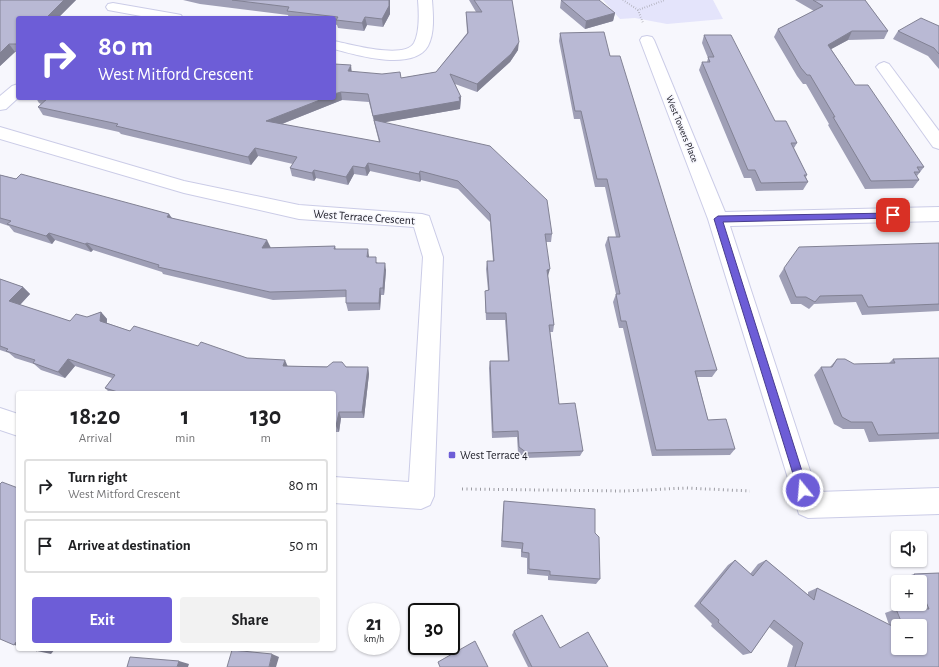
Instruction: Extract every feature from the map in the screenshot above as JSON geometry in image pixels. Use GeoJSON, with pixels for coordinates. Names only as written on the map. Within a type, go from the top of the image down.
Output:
{"type":"FeatureCollection","features":[{"type":"Feature","properties":{"kind":"street"},"geometry":{"type":"LineString","coordinates":[[336,45],[391,55],[404,55],[413,51],[420,46],[422,40],[426,0]]}},
{"type":"Feature","properties":{"kind":"street"},"geometry":{"type":"LineString","coordinates":[[112,7],[164,16]]}},
{"type":"Feature","properties":{"kind":"street","name":"West Towers Place"},"geometry":{"type":"LineString","coordinates":[[645,32],[718,219],[808,505],[939,501]]}},
{"type":"Feature","properties":{"kind":"street"},"geometry":{"type":"LineString","coordinates":[[884,67],[939,143]]}},
{"type":"Feature","properties":{"kind":"street"},"geometry":{"type":"LineString","coordinates":[[0,105],[16,91]]}},
{"type":"Feature","properties":{"kind":"street","name":"West Terrace Crescent"},"geometry":{"type":"LineString","coordinates":[[0,134],[184,186],[299,212],[422,221],[433,257],[421,496],[336,490]]}},
{"type":"Feature","properties":{"kind":"street"},"geometry":{"type":"LineString","coordinates":[[718,219],[939,214]]}},
{"type":"Feature","properties":{"kind":"street"},"geometry":{"type":"LineString","coordinates":[[0,419],[16,425]]}},
{"type":"Feature","properties":{"kind":"path"},"geometry":{"type":"LineString","coordinates":[[623,0],[638,10],[645,32]]}},
{"type":"Feature","properties":{"kind":"path"},"geometry":{"type":"LineString","coordinates":[[638,10],[665,0]]}},
{"type":"Feature","properties":{"kind":"path"},"geometry":{"type":"LineString","coordinates":[[462,489],[625,491],[686,488],[750,491]]}},
{"type":"Feature","properties":{"kind":"shaded area"},"geometry":{"type":"Polygon","coordinates":[[[603,0],[713,0],[723,19],[667,24],[635,18],[620,19],[603,0]]]}},
{"type":"Feature","properties":{"kind":"building"},"geometry":{"type":"Polygon","coordinates":[[[0,0],[64,0],[48,16],[16,16],[16,44],[9,44],[0,53],[0,0]]]}},
{"type":"Feature","properties":{"kind":"building"},"geometry":{"type":"Polygon","coordinates":[[[232,0],[389,0],[389,6],[382,19],[365,17],[362,23],[336,20],[338,17],[336,16],[287,11],[289,7],[232,0]]]}},
{"type":"Feature","properties":{"kind":"building"},"geometry":{"type":"Polygon","coordinates":[[[474,0],[512,0],[519,42],[511,54],[477,84],[450,74],[461,97],[459,97],[460,101],[373,116],[368,94],[341,92],[336,93],[336,64],[351,65],[348,71],[382,74],[400,72],[401,78],[436,72],[468,33],[466,12],[482,12],[474,0]]]}},
{"type":"Feature","properties":{"kind":"building"},"geometry":{"type":"Polygon","coordinates":[[[561,0],[599,0],[615,13],[586,21],[561,0]]]}},
{"type":"Feature","properties":{"kind":"building"},"geometry":{"type":"Polygon","coordinates":[[[813,0],[865,0],[888,31],[852,31],[828,45],[855,85],[868,85],[924,167],[917,167],[920,172],[914,172],[919,180],[871,181],[810,75],[807,75],[801,68],[778,29],[823,6],[813,0]]]}},
{"type":"Feature","properties":{"kind":"building"},"geometry":{"type":"Polygon","coordinates":[[[921,18],[939,26],[939,54],[934,48],[898,31],[921,18]]]}},
{"type":"Feature","properties":{"kind":"building"},"geometry":{"type":"Polygon","coordinates":[[[604,32],[610,56],[620,56],[717,370],[695,371],[708,420],[726,419],[735,449],[656,450],[626,321],[621,321],[616,294],[620,294],[608,237],[620,237],[607,179],[597,179],[581,111],[575,111],[560,33],[604,32]]]}},
{"type":"Feature","properties":{"kind":"building"},"geometry":{"type":"Polygon","coordinates":[[[704,35],[731,35],[775,121],[786,121],[797,143],[791,143],[807,175],[804,175],[808,182],[761,183],[755,170],[748,170],[702,62],[710,62],[708,57],[714,57],[704,35]]]}},
{"type":"Feature","properties":{"kind":"building"},"geometry":{"type":"Polygon","coordinates":[[[46,100],[320,100],[266,121],[380,142],[374,120],[490,146],[547,200],[552,234],[545,234],[550,269],[547,270],[554,325],[549,325],[559,404],[575,403],[583,451],[527,453],[519,447],[518,431],[493,432],[490,361],[509,361],[506,313],[486,313],[485,291],[489,290],[487,261],[494,261],[490,214],[458,181],[420,171],[419,174],[368,163],[365,168],[353,166],[346,177],[314,170],[312,173],[290,168],[297,157],[255,148],[248,157],[116,126],[118,124],[38,107],[46,100]]]}},
{"type":"Feature","properties":{"kind":"building"},"geometry":{"type":"Polygon","coordinates":[[[21,174],[169,214],[167,217],[267,240],[262,248],[335,246],[334,249],[368,249],[367,257],[376,257],[376,263],[385,263],[383,288],[380,288],[379,303],[346,303],[346,290],[270,292],[158,267],[159,265],[87,243],[85,244],[49,233],[46,236],[7,224],[11,221],[0,218],[0,175],[16,179],[21,174]]]}},
{"type":"Feature","properties":{"kind":"building"},"geometry":{"type":"Polygon","coordinates":[[[939,243],[939,304],[868,307],[862,295],[820,296],[815,302],[806,297],[796,297],[784,268],[799,247],[939,243]]]}},
{"type":"Feature","properties":{"kind":"building"},"geometry":{"type":"Polygon","coordinates":[[[0,279],[23,287],[9,301],[70,321],[76,314],[87,317],[101,312],[100,321],[130,331],[134,326],[198,346],[201,342],[247,358],[285,360],[283,366],[327,367],[333,362],[342,362],[346,367],[368,367],[362,412],[339,412],[336,426],[336,391],[115,391],[105,388],[115,375],[68,359],[58,372],[33,363],[35,360],[6,351],[8,349],[0,346],[0,279]]]}},
{"type":"Feature","properties":{"kind":"building"},"geometry":{"type":"Polygon","coordinates":[[[939,358],[939,433],[878,435],[872,422],[851,422],[842,417],[821,367],[832,367],[837,359],[845,359],[854,364],[895,363],[893,359],[939,358]]]}},
{"type":"Feature","properties":{"kind":"building"},"geometry":{"type":"Polygon","coordinates":[[[2,482],[16,487],[16,642],[14,645],[0,639],[0,484],[2,482]]]}},
{"type":"Feature","properties":{"kind":"building"},"geometry":{"type":"Polygon","coordinates":[[[504,501],[595,509],[595,533],[599,537],[600,579],[550,575],[550,571],[529,569],[529,553],[522,552],[523,543],[502,541],[504,501]]]}},
{"type":"Feature","properties":{"kind":"building"},"geometry":{"type":"Polygon","coordinates":[[[735,560],[753,576],[766,560],[814,600],[817,588],[891,625],[891,655],[927,655],[927,619],[900,619],[897,611],[927,611],[927,609],[929,609],[927,604],[927,575],[914,574],[939,573],[939,667],[795,667],[803,643],[774,620],[751,653],[700,603],[735,560]]]}},
{"type":"Feature","properties":{"kind":"building"},"geometry":{"type":"Polygon","coordinates":[[[542,615],[560,648],[588,632],[608,667],[532,667],[514,631],[542,615]]]}},
{"type":"Feature","properties":{"kind":"building"},"geometry":{"type":"Polygon","coordinates":[[[475,641],[488,667],[440,667],[438,662],[450,655],[460,655],[460,650],[475,641]]]}},
{"type":"Feature","properties":{"kind":"building"},"geometry":{"type":"Polygon","coordinates":[[[232,651],[272,654],[269,667],[227,667],[232,651]]]}},
{"type":"Feature","properties":{"kind":"building"},"geometry":{"type":"Polygon","coordinates":[[[130,657],[179,661],[177,667],[127,667],[130,657]]]}},
{"type":"Feature","properties":{"kind":"place","name":"West Terrace 4"},"geometry":{"type":"Point","coordinates":[452,455]}},
{"type":"Feature","properties":{"kind":"route"},"geometry":{"type":"LineString","coordinates":[[803,490],[718,219],[893,215]]}}]}
